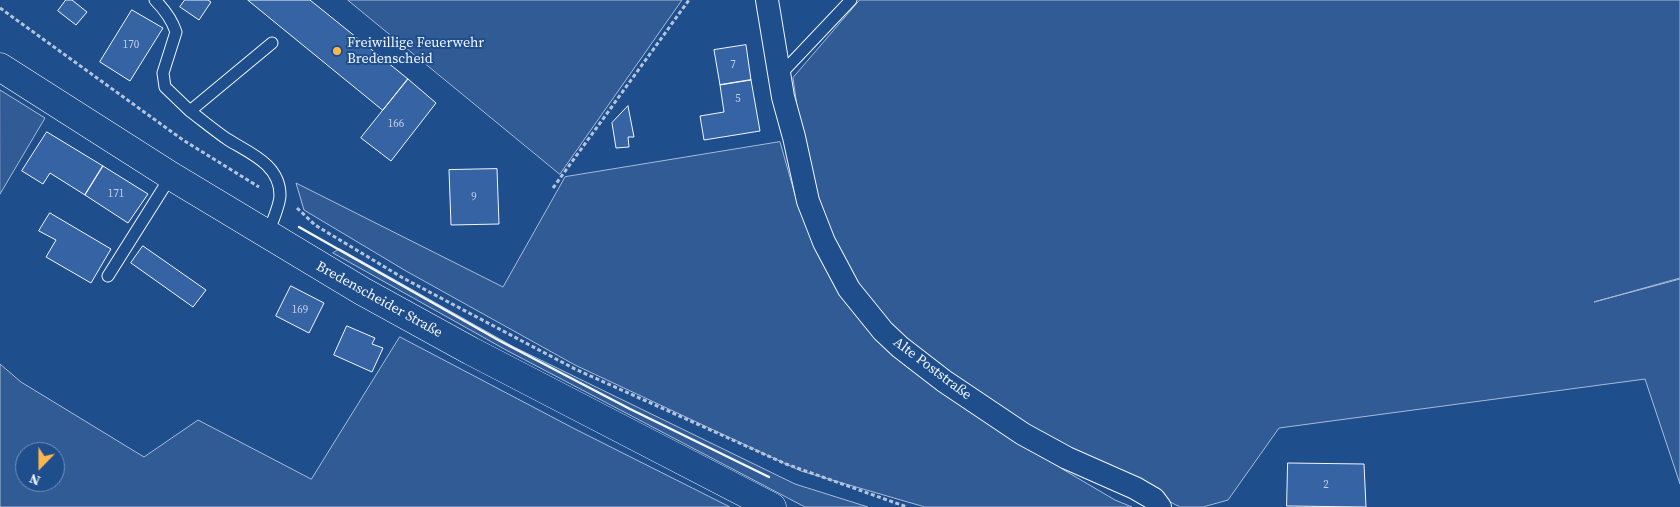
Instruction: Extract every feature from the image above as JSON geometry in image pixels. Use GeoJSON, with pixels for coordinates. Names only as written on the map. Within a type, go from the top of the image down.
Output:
{"type":"FeatureCollection","features":[{"type":"Feature","properties":{"kind":"main road","name":"Bredenscheider Straße"},"geometry":{"type":"LineString","coordinates":[[0,67],[267,236],[362,291],[471,351],[772,507]]}},
{"type":"Feature","properties":{"kind":"street","name":"Alte Poststraße"},"geometry":{"type":"LineString","coordinates":[[767,0],[779,76],[802,181],[814,219],[849,289],[883,331],[906,352],[944,381],[1023,434],[1067,458],[1135,488],[1154,499],[1160,507]]}},
{"type":"Feature","properties":{"kind":"lane"},"geometry":{"type":"LineString","coordinates":[[155,0],[162,7],[176,32],[163,73],[165,87],[190,111],[226,138],[263,161],[275,175],[279,184],[280,196],[267,236]]}},
{"type":"Feature","properties":{"kind":"lane"},"geometry":{"type":"LineString","coordinates":[[779,76],[851,0]]}},
{"type":"Feature","properties":{"kind":"lane"},"geometry":{"type":"LineString","coordinates":[[190,111],[272,43]]}},
{"type":"Feature","properties":{"kind":"lane"},"geometry":{"type":"LineString","coordinates":[[108,276],[171,176]]}},
{"type":"Feature","properties":{"kind":"path"},"geometry":{"type":"LineString","coordinates":[[553,188],[689,0]]}},
{"type":"Feature","properties":{"kind":"path"},"geometry":{"type":"LineString","coordinates":[[0,8],[183,140],[255,185]]}},
{"type":"Feature","properties":{"kind":"path"},"geometry":{"type":"LineString","coordinates":[[314,225],[403,278],[575,370],[786,464],[907,507]]}},
{"type":"Feature","properties":{"kind":"shaded area"},"geometry":{"type":"Polygon","coordinates":[[[348,0],[682,0],[560,174],[348,0]]]}},
{"type":"Feature","properties":{"kind":"shaded area"},"geometry":{"type":"Polygon","coordinates":[[[860,0],[1680,0],[1680,278],[1594,302],[1680,279],[1680,484],[1645,379],[1279,428],[1228,500],[1203,507],[1180,507],[1006,416],[937,368],[871,308],[821,217],[804,155],[793,78],[860,0]]]}},
{"type":"Feature","properties":{"kind":"shaded area"},"geometry":{"type":"Polygon","coordinates":[[[0,90],[45,118],[0,194],[0,90]]]}},
{"type":"Feature","properties":{"kind":"shaded area"},"geometry":{"type":"Polygon","coordinates":[[[780,142],[799,209],[828,271],[989,423],[1115,500],[1132,507],[925,507],[801,471],[575,365],[406,271],[304,210],[296,183],[503,287],[565,177],[780,142]]]}},
{"type":"Feature","properties":{"kind":"shaded area"},"geometry":{"type":"Polygon","coordinates":[[[340,249],[514,347],[795,484],[868,507],[805,507],[506,350],[333,253],[340,249]]]}},
{"type":"Feature","properties":{"kind":"shaded area"},"geometry":{"type":"Polygon","coordinates":[[[400,337],[573,428],[730,507],[0,507],[0,364],[21,382],[144,457],[198,420],[311,479],[400,337]]]}},
{"type":"Feature","properties":{"kind":"building"},"geometry":{"type":"Polygon","coordinates":[[[66,0],[72,0],[87,12],[76,25],[58,11],[66,0]]]}},
{"type":"Feature","properties":{"kind":"building"},"geometry":{"type":"Polygon","coordinates":[[[185,0],[208,0],[211,2],[199,20],[180,7],[185,0]]]}},
{"type":"Feature","properties":{"kind":"building"},"geometry":{"type":"Polygon","coordinates":[[[248,0],[310,0],[408,79],[383,110],[248,0]]]}},
{"type":"Feature","properties":{"kind":"building"},"geometry":{"type":"Polygon","coordinates":[[[132,10],[163,28],[130,81],[100,62],[132,10]]]}},
{"type":"Feature","properties":{"kind":"building"},"geometry":{"type":"Polygon","coordinates":[[[746,45],[751,80],[720,85],[714,50],[746,45]]]}},
{"type":"Feature","properties":{"kind":"building"},"geometry":{"type":"Polygon","coordinates":[[[408,79],[436,103],[391,161],[361,138],[408,79]]]}},
{"type":"Feature","properties":{"kind":"building"},"geometry":{"type":"Polygon","coordinates":[[[751,80],[760,131],[704,140],[700,116],[724,112],[720,85],[751,80]]]}},
{"type":"Feature","properties":{"kind":"building"},"geometry":{"type":"Polygon","coordinates":[[[628,106],[634,137],[628,137],[629,147],[616,148],[612,123],[628,106]]]}},
{"type":"Feature","properties":{"kind":"building"},"geometry":{"type":"Polygon","coordinates":[[[47,132],[103,166],[85,195],[50,173],[43,184],[22,171],[47,132]]]}},
{"type":"Feature","properties":{"kind":"building"},"geometry":{"type":"Polygon","coordinates":[[[103,166],[148,194],[128,223],[85,195],[103,166]]]}},
{"type":"Feature","properties":{"kind":"building"},"geometry":{"type":"Polygon","coordinates":[[[497,169],[499,224],[451,225],[449,170],[497,169]]]}},
{"type":"Feature","properties":{"kind":"building"},"geometry":{"type":"Polygon","coordinates":[[[50,213],[111,249],[91,283],[46,257],[56,240],[39,231],[50,213]]]}},
{"type":"Feature","properties":{"kind":"building"},"geometry":{"type":"Polygon","coordinates":[[[143,246],[206,290],[193,307],[131,263],[143,246]]]}},
{"type":"Feature","properties":{"kind":"building"},"geometry":{"type":"Polygon","coordinates":[[[291,286],[324,303],[309,333],[276,316],[291,286]]]}},
{"type":"Feature","properties":{"kind":"building"},"geometry":{"type":"Polygon","coordinates":[[[347,326],[375,338],[372,344],[383,348],[372,372],[334,355],[347,326]]]}},
{"type":"Feature","properties":{"kind":"building"},"geometry":{"type":"Polygon","coordinates":[[[1288,463],[1364,464],[1366,507],[1287,506],[1288,463]]]}},
{"type":"Feature","properties":{"kind":"wall"},"geometry":{"type":"LineString","coordinates":[[299,227],[500,341],[630,409],[769,477]]}},
{"type":"Feature","properties":{"kind":"place","name":"Freiwillige Feuerwehr Bredenscheid"},"geometry":{"type":"Point","coordinates":[337,51]}}]}
